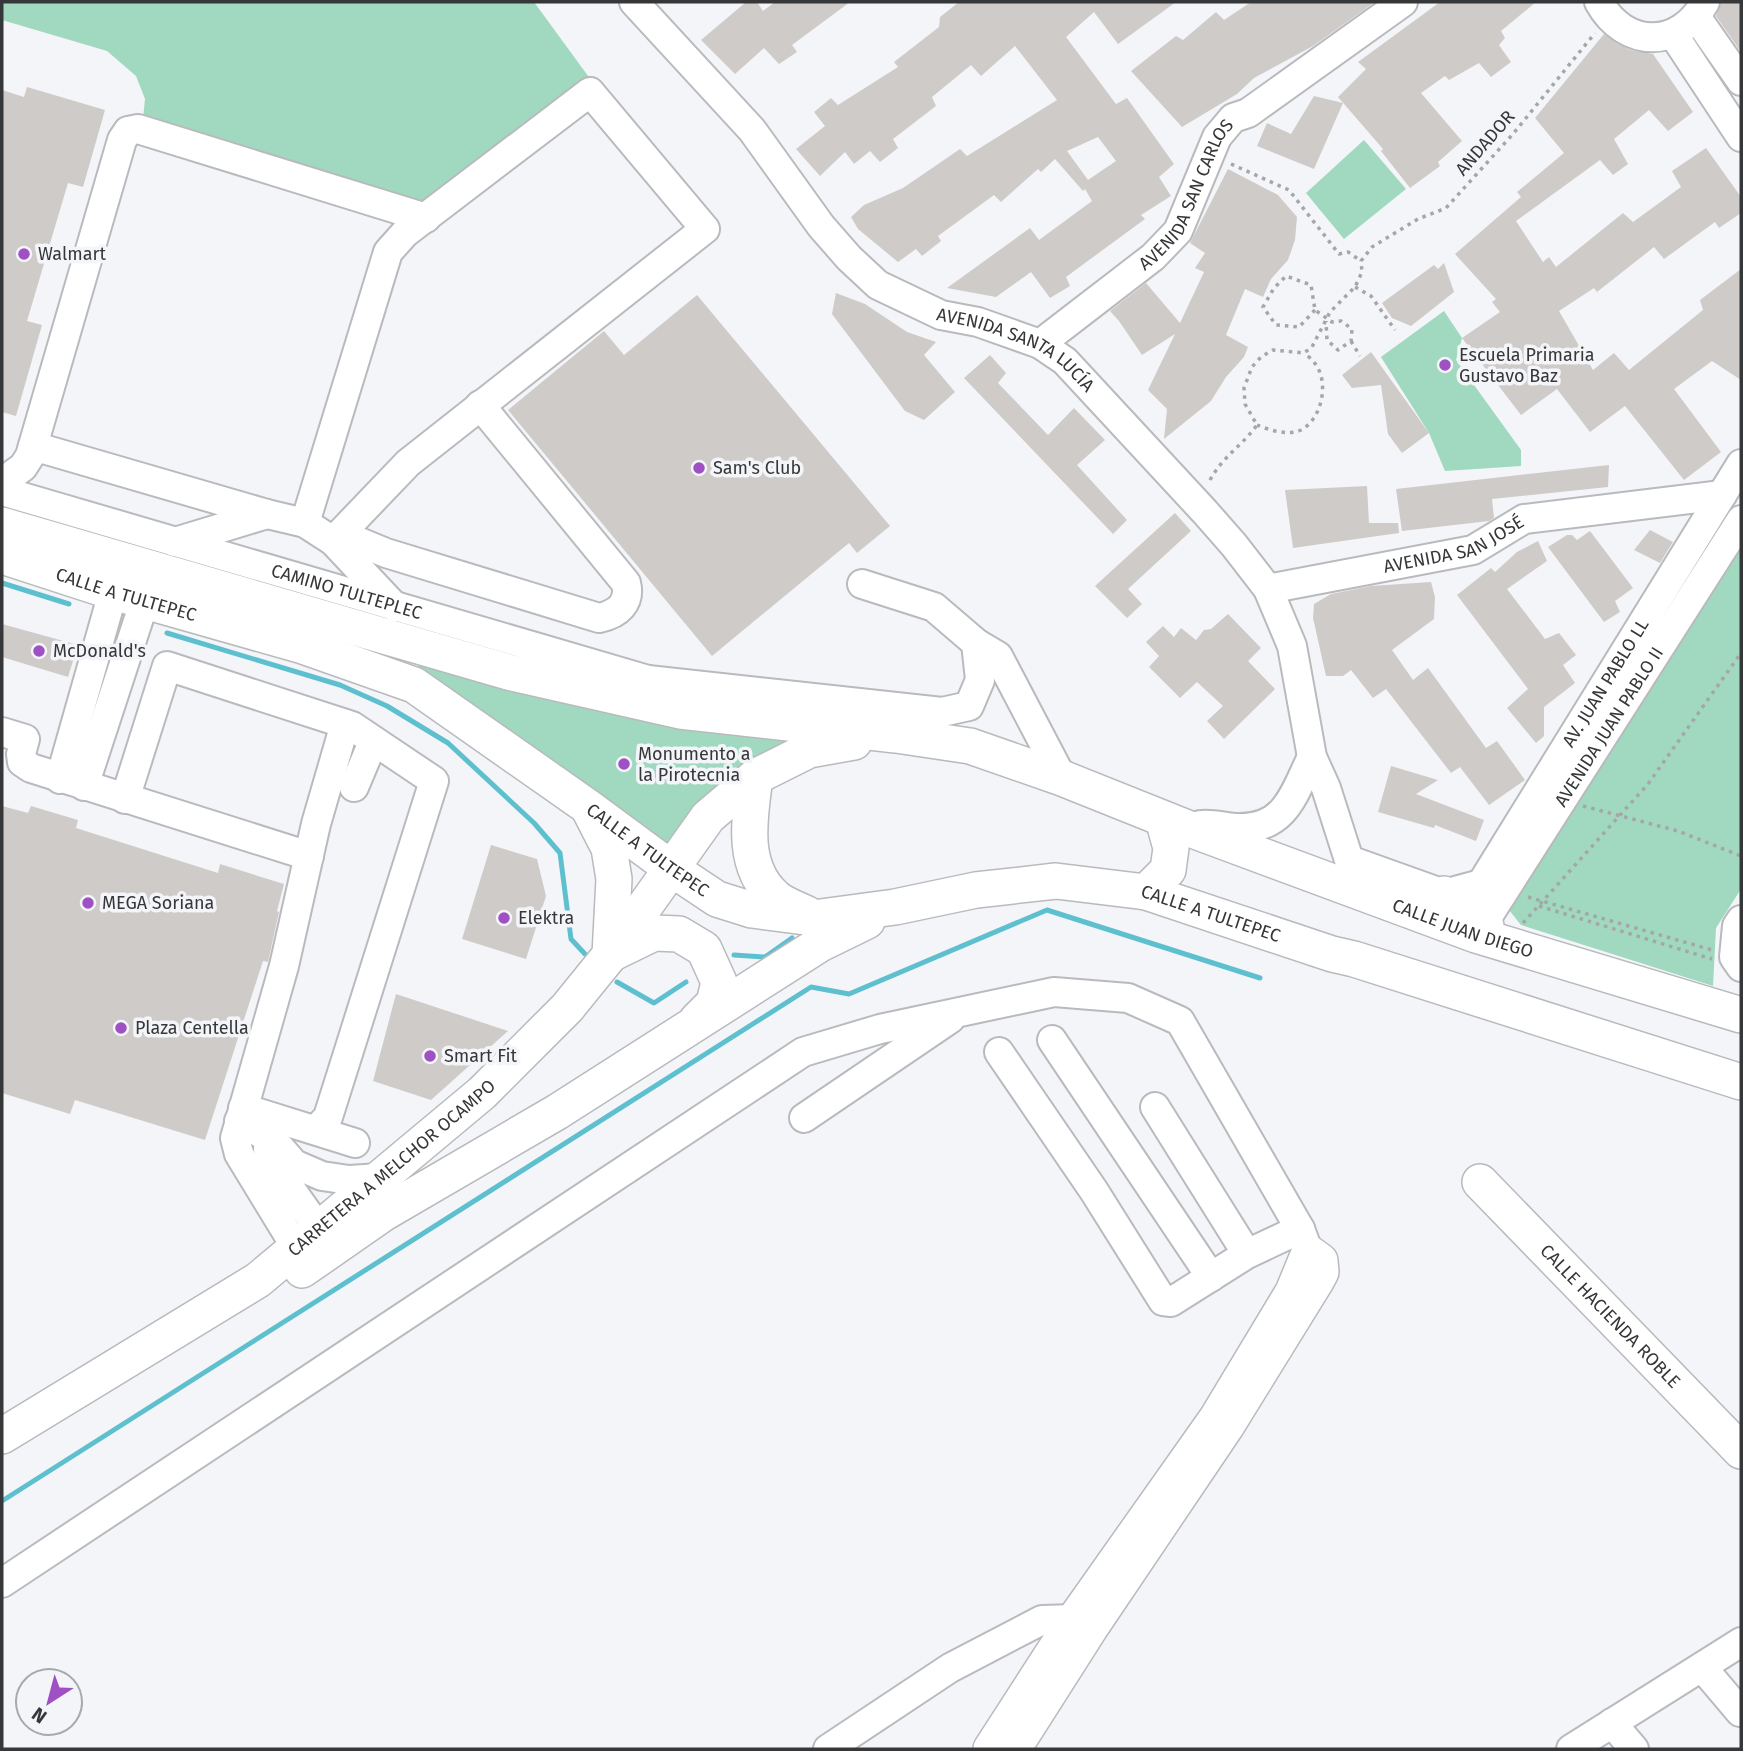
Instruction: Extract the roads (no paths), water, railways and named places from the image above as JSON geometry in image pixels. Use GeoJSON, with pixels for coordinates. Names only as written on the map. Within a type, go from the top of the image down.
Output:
{"type":"FeatureCollection","features":[{"type":"Feature","properties":{"kind":"main road","name":"CALLE A TULTEPEC"},"geometry":{"type":"LineString","coordinates":[[2,526],[508,672],[680,711],[970,746],[1062,778],[1175,824]]}},
{"type":"Feature","properties":{"kind":"main road","name":"CALLE A TULTEPEC"},"geometry":{"type":"LineString","coordinates":[[2,556],[113,592],[320,652],[414,685],[717,899],[752,910],[813,918],[895,907],[976,890],[1056,881],[1146,892],[1332,954],[1741,1082]]}},
{"type":"Feature","properties":{"kind":"main road","name":"CARRETERA A MELCHOR OCAMPO"},"geometry":{"type":"LineString","coordinates":[[2,1436],[258,1280],[482,1093],[567,1008],[610,955],[708,817],[755,777],[809,750],[896,735]]}},
{"type":"Feature","properties":{"kind":"main road"},"geometry":{"type":"LineString","coordinates":[[755,777],[748,835],[756,871],[774,896],[813,918]]}},
{"type":"Feature","properties":{"kind":"main road"},"geometry":{"type":"LineString","coordinates":[[587,807],[609,848],[614,879],[610,955],[654,933],[679,934],[704,949],[719,982],[714,1003],[690,1027]]}},
{"type":"Feature","properties":{"kind":"main road","name":"CALLE JUAN DIEGO"},"geometry":{"type":"LineString","coordinates":[[1175,824],[1473,908],[1516,935],[1741,1015]]}},
{"type":"Feature","properties":{"kind":"main road"},"geometry":{"type":"LineString","coordinates":[[1146,892],[1168,870],[1175,824]]}},
{"type":"Feature","properties":{"kind":"main road","name":"CARRETERA A MELCHOR OCAMPO"},"geometry":{"type":"LineString","coordinates":[[2,1463],[268,1294],[384,1213],[557,1112],[820,944],[895,907]]}},
{"type":"Feature","properties":{"kind":"main road","name":"CALLE HACIENDA ROBLE"},"geometry":{"type":"LineString","coordinates":[[1741,1422],[1488,1174],[1741,1451]]}},
{"type":"Feature","properties":{"kind":"main road"},"geometry":{"type":"LineString","coordinates":[[991,1749],[1083,1624],[1217,1418],[1293,1292],[1305,1241]]}},
{"type":"Feature","properties":{"kind":"main road"},"geometry":{"type":"LineString","coordinates":[[1013,1749],[1083,1624]]}},
{"type":"Feature","properties":{"kind":"street","name":"AVENIDA SANTA LUCÍA"},"geometry":{"type":"LineString","coordinates":[[634,2],[752,130],[821,226],[878,285],[941,315],[978,322],[1040,344],[1065,361],[1213,520],[1268,589],[1292,646],[1312,757],[1326,788],[1349,860],[1473,908]]}},
{"type":"Feature","properties":{"kind":"street","name":"AVENIDA SAN CARLOS"},"geometry":{"type":"LineString","coordinates":[[1040,344],[1153,257],[1178,231],[1217,136],[1233,118],[1248,113],[1403,2]]}},
{"type":"Feature","properties":{"kind":"street"},"geometry":{"type":"LineString","coordinates":[[1604,9],[1621,28],[1636,35],[1655,37],[1674,34],[1701,10],[1741,81]]}},
{"type":"Feature","properties":{"kind":"street"},"geometry":{"type":"LineString","coordinates":[[1674,34],[1741,137]]}},
{"type":"Feature","properties":{"kind":"street"},"geometry":{"type":"LineString","coordinates":[[305,523],[388,252],[398,239],[590,92],[705,229],[408,463],[337,538]]}},
{"type":"Feature","properties":{"kind":"street"},"geometry":{"type":"LineString","coordinates":[[2,482],[23,467],[33,446],[122,139],[128,131],[138,129],[426,218]]}},
{"type":"Feature","properties":{"kind":"street"},"geometry":{"type":"LineString","coordinates":[[33,446],[305,523],[337,538],[599,618],[613,615],[629,594],[626,583],[480,405]]}},
{"type":"Feature","properties":{"kind":"street","name":"AV. JUAN PABLO LL"},"geometry":{"type":"LineString","coordinates":[[1473,908],[1741,464]]}},
{"type":"Feature","properties":{"kind":"street","name":"CAMINO TULTEPLEC"},"geometry":{"type":"LineString","coordinates":[[2,491],[648,680],[680,711]]}},
{"type":"Feature","properties":{"kind":"street","name":"AVENIDA SAN JOSÉ"},"geometry":{"type":"LineString","coordinates":[[1268,589],[1473,550],[1524,519],[1722,495]]}},
{"type":"Feature","properties":{"kind":"street"},"geometry":{"type":"LineString","coordinates":[[176,542],[267,514]]}},
{"type":"Feature","properties":{"kind":"street","name":"AVENIDA JUAN PABLO II"},"geometry":{"type":"LineString","coordinates":[[1473,908],[1741,520]]}},
{"type":"Feature","properties":{"kind":"street"},"geometry":{"type":"LineString","coordinates":[[337,538],[396,607]]}},
{"type":"Feature","properties":{"kind":"street"},"geometry":{"type":"LineString","coordinates":[[2,571],[237,641],[320,652]]}},
{"type":"Feature","properties":{"kind":"street"},"geometry":{"type":"LineString","coordinates":[[862,584],[934,607],[976,643],[998,656],[1062,778]]}},
{"type":"Feature","properties":{"kind":"street"},"geometry":{"type":"LineString","coordinates":[[72,783],[110,603]]}},
{"type":"Feature","properties":{"kind":"street"},"geometry":{"type":"LineString","coordinates":[[72,783],[141,612]]}},
{"type":"Feature","properties":{"kind":"street"},"geometry":{"type":"LineString","coordinates":[[648,680],[942,712],[969,706],[980,680],[976,643]]}},
{"type":"Feature","properties":{"kind":"street"},"geometry":{"type":"LineString","coordinates":[[125,799],[167,666],[352,726],[434,780],[328,1117],[316,1130]]}},
{"type":"Feature","properties":{"kind":"street"},"geometry":{"type":"LineString","coordinates":[[308,1239],[239,1154],[235,1138],[248,1121],[309,856],[345,724]]}},
{"type":"Feature","properties":{"kind":"street"},"geometry":{"type":"LineString","coordinates":[[2,732],[25,739],[22,762],[31,768],[309,856]]}},
{"type":"Feature","properties":{"kind":"street"},"geometry":{"type":"LineString","coordinates":[[354,787],[373,742]]}},
{"type":"Feature","properties":{"kind":"street"},"geometry":{"type":"LineString","coordinates":[[1175,824],[1258,828],[1273,821],[1285,810],[1312,757]]}},
{"type":"Feature","properties":{"kind":"street"},"geometry":{"type":"LineString","coordinates":[[1730,961],[1737,926],[1741,920]]}},
{"type":"Feature","properties":{"kind":"street"},"geometry":{"type":"LineString","coordinates":[[2,1583],[803,1052],[880,1029],[1054,992],[1128,998],[1180,1021],[1305,1241],[1247,1254],[1171,1302],[1163,1301],[1094,1191],[999,1052]]}},
{"type":"Feature","properties":{"kind":"street"},"geometry":{"type":"LineString","coordinates":[[804,1118],[961,1011]]}},
{"type":"Feature","properties":{"kind":"street"},"geometry":{"type":"LineString","coordinates":[[1052,1040],[1211,1277]]}},
{"type":"Feature","properties":{"kind":"street"},"geometry":{"type":"LineString","coordinates":[[1155,1107],[1247,1254]]}},
{"type":"Feature","properties":{"kind":"street"},"geometry":{"type":"LineString","coordinates":[[248,1121],[316,1130],[355,1143]]}},
{"type":"Feature","properties":{"kind":"street"},"geometry":{"type":"LineString","coordinates":[[248,1121],[274,1141],[289,1171],[308,1239]]}},
{"type":"Feature","properties":{"kind":"street"},"geometry":{"type":"LineString","coordinates":[[289,1171],[349,1180],[381,1178]]}},
{"type":"Feature","properties":{"kind":"street"},"geometry":{"type":"LineString","coordinates":[[828,1749],[950,1668],[1042,1620],[1083,1624]]}},
{"type":"Feature","properties":{"kind":"street"},"geometry":{"type":"LineString","coordinates":[[1571,1749],[1741,1642]]}},
{"type":"Feature","properties":{"kind":"street"},"geometry":{"type":"LineString","coordinates":[[1702,1667],[1740,1712]]}},
{"type":"Feature","properties":{"kind":"street"},"geometry":{"type":"LineString","coordinates":[[1612,1723],[1634,1749]]}},
{"type":"Feature","properties":{"kind":"waterway"},"geometry":{"type":"LineString","coordinates":[[2,583],[69,604]]}},
{"type":"Feature","properties":{"kind":"waterway"},"geometry":{"type":"LineString","coordinates":[[167,633],[340,685],[387,706],[448,743],[534,823],[560,853],[571,939],[585,954]]}},
{"type":"Feature","properties":{"kind":"waterway"},"geometry":{"type":"LineString","coordinates":[[2,1501],[811,987],[849,994],[1047,910],[1260,978]]}},
{"type":"Feature","properties":{"kind":"waterway"},"geometry":{"type":"LineString","coordinates":[[734,955],[765,957],[792,938]]}},
{"type":"Feature","properties":{"kind":"waterway"},"geometry":{"type":"LineString","coordinates":[[617,982],[654,1003],[686,982]]}},
{"type":"Feature","properties":{"kind":"place","name":"Walmart"},"geometry":{"type":"Point","coordinates":[24,254]}},
{"type":"Feature","properties":{"kind":"place","name":"Escuela Primaria Gustavo Baz"},"geometry":{"type":"Point","coordinates":[1445,365]}},
{"type":"Feature","properties":{"kind":"place","name":"Sam's Club"},"geometry":{"type":"Point","coordinates":[699,468]}},
{"type":"Feature","properties":{"kind":"place","name":"McDonald's"},"geometry":{"type":"Point","coordinates":[39,651]}},
{"type":"Feature","properties":{"kind":"place","name":"Monumento a la Pirotecnia"},"geometry":{"type":"Point","coordinates":[624,764]}},
{"type":"Feature","properties":{"kind":"place","name":"MEGA Soriana"},"geometry":{"type":"Point","coordinates":[88,903]}},
{"type":"Feature","properties":{"kind":"place","name":"Elektra"},"geometry":{"type":"Point","coordinates":[504,918]}},
{"type":"Feature","properties":{"kind":"place","name":"Plaza Centella"},"geometry":{"type":"Point","coordinates":[121,1028]}},
{"type":"Feature","properties":{"kind":"place","name":"Smart Fit"},"geometry":{"type":"Point","coordinates":[430,1056]}}]}
